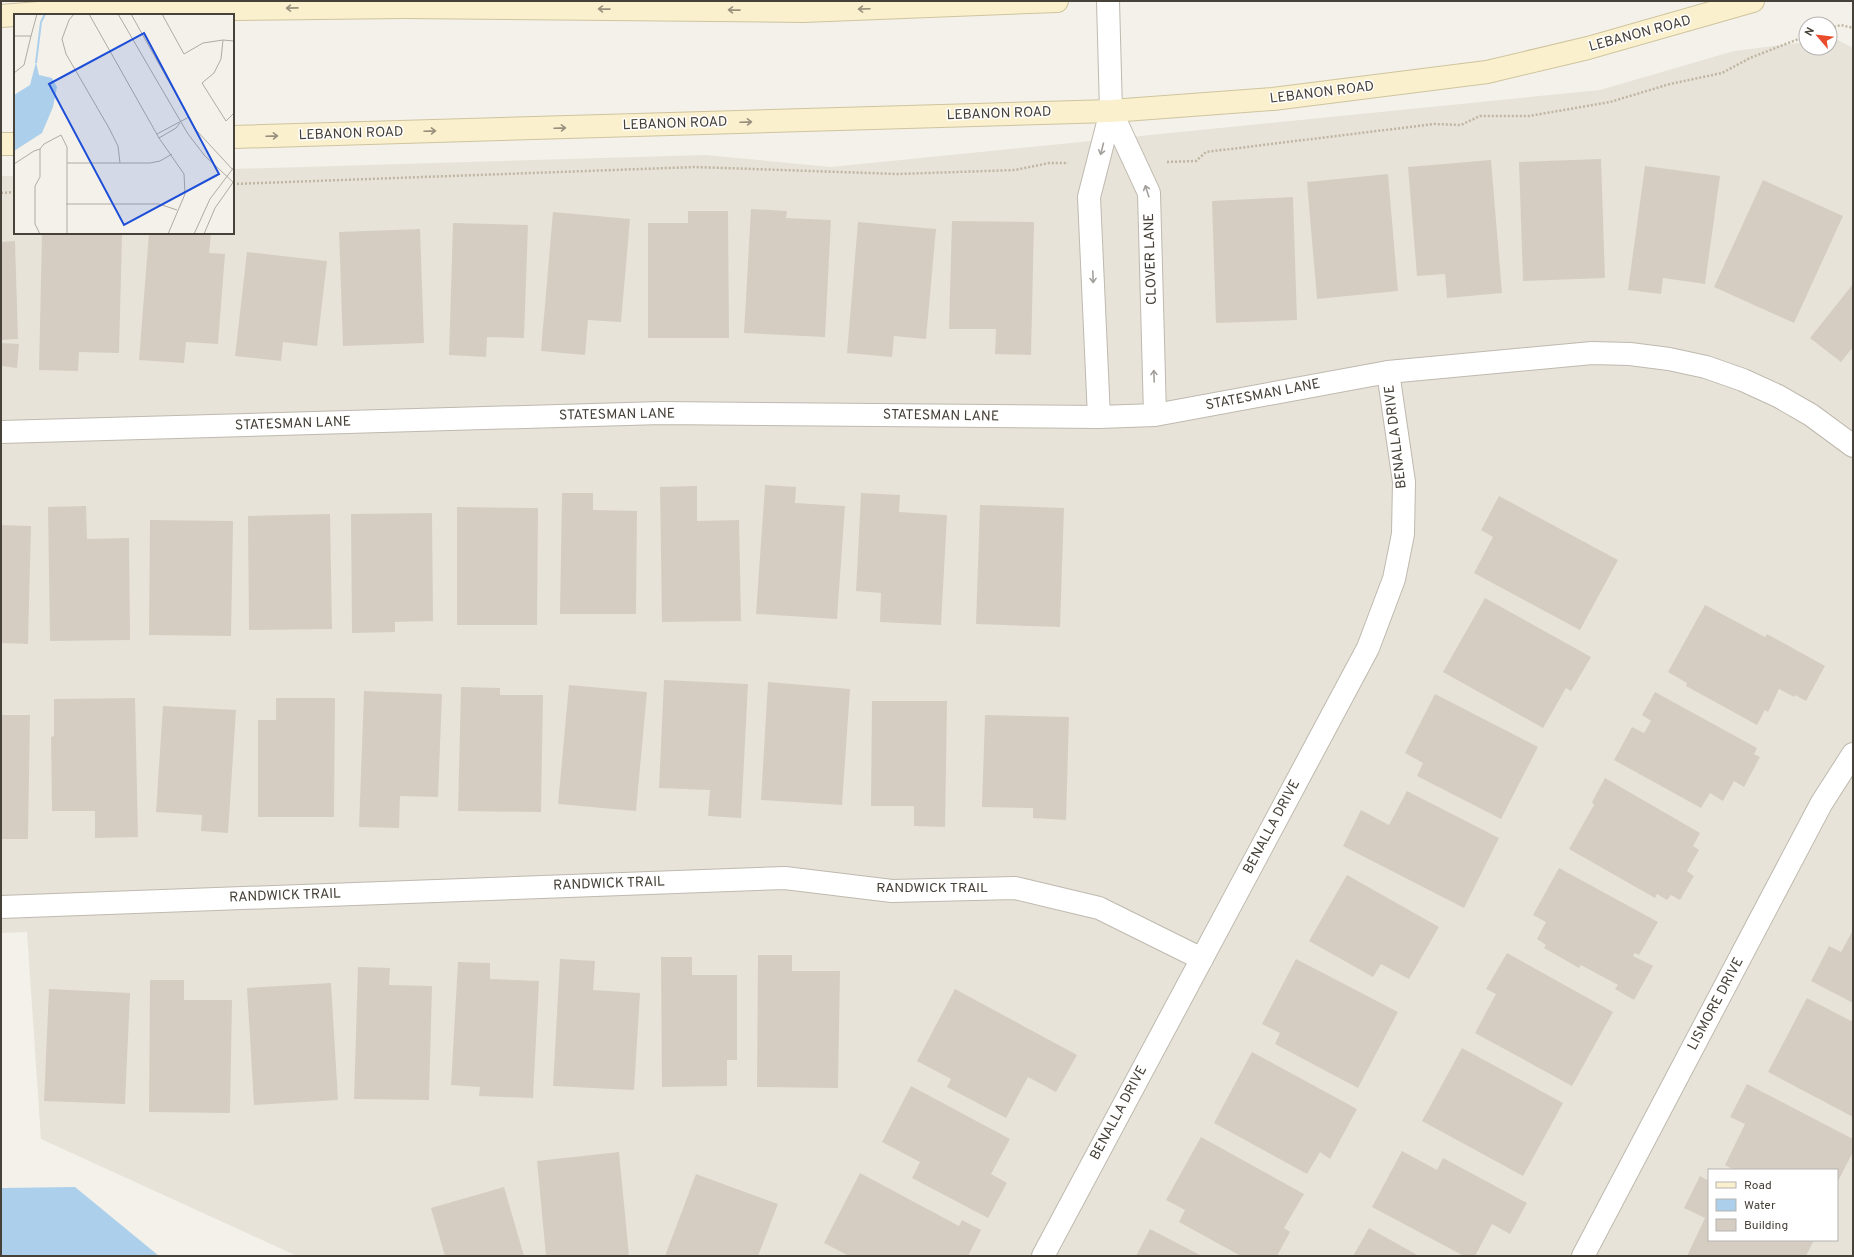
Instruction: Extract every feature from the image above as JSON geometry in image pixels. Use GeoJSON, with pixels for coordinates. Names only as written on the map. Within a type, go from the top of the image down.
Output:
{"type":"FeatureCollection","features":[{"type":"Feature","properties":{"kind":"main road"},"geometry":{"type":"LineString","coordinates":[[30,14],[73,11],[404,7],[803,11],[1057,1]]}},
{"type":"Feature","properties":{"kind":"main road","name":"LEBANON ROAD"},"geometry":{"type":"LineString","coordinates":[[234,137],[1111,111],[1273,99],[1488,72],[1588,48],[1753,1]]}},
{"type":"Feature","properties":{"kind":"main road"},"geometry":{"type":"LineString","coordinates":[[1,16],[14,15]]}},
{"type":"Feature","properties":{"kind":"main road"},"geometry":{"type":"LineString","coordinates":[[1,144],[14,144]]}},
{"type":"Feature","properties":{"kind":"street","name":"CLOVER LANE"},"geometry":{"type":"LineString","coordinates":[[1099,417],[1089,197],[1111,111],[1108,1]]}},
{"type":"Feature","properties":{"kind":"street","name":"CLOVER LANE"},"geometry":{"type":"LineString","coordinates":[[1111,111],[1149,193],[1155,415]]}},
{"type":"Feature","properties":{"kind":"street","name":"STATESMAN LANE"},"geometry":{"type":"LineString","coordinates":[[1,432],[661,413],[1099,417],[1155,415],[1388,372],[1592,353],[1630,354],[1669,359],[1706,367],[1736,377],[1778,396],[1812,415],[1853,446]]}},
{"type":"Feature","properties":{"kind":"street","name":"BENALLA DRIVE"},"geometry":{"type":"LineString","coordinates":[[1043,1256],[1368,648],[1394,579],[1402,534],[1404,482],[1388,372]]}},
{"type":"Feature","properties":{"kind":"street","name":"LISMORE DRIVE"},"geometry":{"type":"LineString","coordinates":[[1583,1256],[1821,804],[1853,754]]}},
{"type":"Feature","properties":{"kind":"street","name":"RANDWICK TRAIL"},"geometry":{"type":"LineString","coordinates":[[1,907],[785,878],[892,891],[1015,888],[1099,908],[1202,959]]}},
{"type":"Feature","properties":{"kind":"path"},"geometry":{"type":"LineString","coordinates":[[1838,26],[1841,25],[1853,28]]}},
{"type":"Feature","properties":{"kind":"path"},"geometry":{"type":"LineString","coordinates":[[1134,162],[1196,161],[1206,152],[1434,124],[1461,125],[1480,116],[1529,116],[1610,102],[1670,84],[1722,73],[1750,58],[1798,39]]}},
{"type":"Feature","properties":{"kind":"path"},"geometry":{"type":"LineString","coordinates":[[234,184],[695,167],[898,174],[1015,170],[1049,163],[1098,162]]}},
{"type":"Feature","properties":{"kind":"path"},"geometry":{"type":"LineString","coordinates":[[1,193],[14,192]]}},
{"type":"Feature","properties":{"kind":"shaded area"},"geometry":{"type":"Polygon","coordinates":[[[1838,40],[1853,48],[1853,1256],[297,1256],[41,1139],[27,932],[1,933],[1,176],[14,176],[14,234],[234,234],[234,169],[705,155],[831,167],[1600,90],[1734,51],[1798,43],[1798,56],[1838,56],[1838,40]]]}},
{"type":"Feature","properties":{"kind":"water"},"geometry":{"type":"Polygon","coordinates":[[[75,1187],[159,1256],[1,1256],[1,1188],[75,1187]]]}},
{"type":"Feature","properties":{"kind":"building"},"geometry":{"type":"Polygon","coordinates":[[[1601,159],[1605,278],[1523,281],[1519,162],[1601,159]]]}},
{"type":"Feature","properties":{"kind":"building"},"geometry":{"type":"Polygon","coordinates":[[[1491,160],[1502,293],[1447,298],[1445,274],[1417,276],[1408,167],[1491,160]]]}},
{"type":"Feature","properties":{"kind":"building"},"geometry":{"type":"Polygon","coordinates":[[[1645,166],[1720,176],[1705,284],[1663,278],[1661,294],[1628,290],[1645,166]]]}},
{"type":"Feature","properties":{"kind":"building"},"geometry":{"type":"Polygon","coordinates":[[[1388,174],[1398,291],[1317,299],[1307,182],[1388,174]]]}},
{"type":"Feature","properties":{"kind":"building"},"geometry":{"type":"Polygon","coordinates":[[[1763,180],[1843,216],[1794,323],[1714,287],[1763,180]]]}},
{"type":"Feature","properties":{"kind":"building"},"geometry":{"type":"Polygon","coordinates":[[[1293,197],[1297,320],[1216,323],[1212,201],[1293,197]]]}},
{"type":"Feature","properties":{"kind":"building"},"geometry":{"type":"Polygon","coordinates":[[[751,209],[787,211],[786,218],[831,220],[825,337],[744,333],[751,209]]]}},
{"type":"Feature","properties":{"kind":"building"},"geometry":{"type":"Polygon","coordinates":[[[688,211],[728,211],[729,338],[648,338],[648,223],[688,223],[688,211]]]}},
{"type":"Feature","properties":{"kind":"building"},"geometry":{"type":"Polygon","coordinates":[[[553,212],[630,219],[621,322],[588,320],[585,355],[541,351],[553,212]]]}},
{"type":"Feature","properties":{"kind":"building"},"geometry":{"type":"Polygon","coordinates":[[[952,221],[1034,222],[1031,355],[995,354],[996,329],[949,329],[952,221]]]}},
{"type":"Feature","properties":{"kind":"building"},"geometry":{"type":"Polygon","coordinates":[[[858,222],[936,229],[926,339],[894,336],[892,357],[847,353],[858,222]]]}},
{"type":"Feature","properties":{"kind":"building"},"geometry":{"type":"Polygon","coordinates":[[[453,223],[528,225],[524,338],[487,337],[486,357],[449,355],[453,223]]]}},
{"type":"Feature","properties":{"kind":"building"},"geometry":{"type":"Polygon","coordinates":[[[420,229],[424,343],[343,346],[339,232],[420,229]]]}},
{"type":"Feature","properties":{"kind":"building"},"geometry":{"type":"Polygon","coordinates":[[[42,234],[122,235],[119,353],[79,352],[78,371],[39,370],[42,234]]]}},
{"type":"Feature","properties":{"kind":"building"},"geometry":{"type":"Polygon","coordinates":[[[149,234],[211,234],[209,253],[225,254],[218,344],[186,342],[184,363],[139,360],[149,234]]]}},
{"type":"Feature","properties":{"kind":"building"},"geometry":{"type":"Polygon","coordinates":[[[15,241],[18,339],[1,340],[1,242],[15,241]]]}},
{"type":"Feature","properties":{"kind":"building"},"geometry":{"type":"Polygon","coordinates":[[[247,252],[327,261],[317,346],[283,342],[281,361],[235,356],[247,252]]]}},
{"type":"Feature","properties":{"kind":"building"},"geometry":{"type":"Polygon","coordinates":[[[1853,284],[1853,347],[1841,362],[1810,338],[1853,284]]]}},
{"type":"Feature","properties":{"kind":"building"},"geometry":{"type":"Polygon","coordinates":[[[1,343],[19,344],[17,368],[1,366],[1,343]]]}},
{"type":"Feature","properties":{"kind":"building"},"geometry":{"type":"Polygon","coordinates":[[[765,485],[796,487],[795,503],[845,506],[837,619],[756,614],[765,485]]]}},
{"type":"Feature","properties":{"kind":"building"},"geometry":{"type":"Polygon","coordinates":[[[697,486],[697,521],[739,520],[741,621],[662,622],[660,487],[697,486]]]}},
{"type":"Feature","properties":{"kind":"building"},"geometry":{"type":"Polygon","coordinates":[[[562,493],[593,493],[593,510],[637,511],[636,614],[560,614],[562,493]]]}},
{"type":"Feature","properties":{"kind":"building"},"geometry":{"type":"Polygon","coordinates":[[[861,493],[900,495],[899,512],[947,515],[941,625],[880,622],[881,593],[856,591],[861,493]]]}},
{"type":"Feature","properties":{"kind":"building"},"geometry":{"type":"Polygon","coordinates":[[[1499,496],[1618,560],[1580,630],[1474,573],[1493,537],[1481,530],[1499,496]]]}},
{"type":"Feature","properties":{"kind":"building"},"geometry":{"type":"Polygon","coordinates":[[[980,505],[1064,508],[1060,627],[976,624],[980,505]]]}},
{"type":"Feature","properties":{"kind":"building"},"geometry":{"type":"Polygon","coordinates":[[[86,506],[87,539],[129,538],[130,640],[50,641],[48,507],[86,506]]]}},
{"type":"Feature","properties":{"kind":"building"},"geometry":{"type":"Polygon","coordinates":[[[457,507],[538,508],[537,625],[457,625],[457,507]]]}},
{"type":"Feature","properties":{"kind":"building"},"geometry":{"type":"Polygon","coordinates":[[[432,513],[433,621],[395,622],[395,632],[352,633],[351,514],[432,513]]]}},
{"type":"Feature","properties":{"kind":"building"},"geometry":{"type":"Polygon","coordinates":[[[330,514],[332,629],[249,630],[248,516],[330,514]]]}},
{"type":"Feature","properties":{"kind":"building"},"geometry":{"type":"Polygon","coordinates":[[[150,520],[233,521],[231,636],[149,635],[150,520]]]}},
{"type":"Feature","properties":{"kind":"building"},"geometry":{"type":"Polygon","coordinates":[[[1,525],[31,526],[28,644],[1,643],[1,525]]]}},
{"type":"Feature","properties":{"kind":"building"},"geometry":{"type":"Polygon","coordinates":[[[1485,598],[1591,657],[1571,691],[1566,688],[1543,728],[1443,672],[1485,598]]]}},
{"type":"Feature","properties":{"kind":"building"},"geometry":{"type":"Polygon","coordinates":[[[1705,605],[1765,637],[1767,634],[1825,666],[1806,701],[1795,695],[1794,697],[1779,689],[1768,712],[1765,710],[1757,725],[1686,686],[1687,683],[1668,672],[1705,605]]]}},
{"type":"Feature","properties":{"kind":"building"},"geometry":{"type":"Polygon","coordinates":[[[664,680],[748,684],[741,818],[708,816],[710,790],[659,788],[664,680]]]}},
{"type":"Feature","properties":{"kind":"building"},"geometry":{"type":"Polygon","coordinates":[[[768,682],[850,689],[842,805],[761,800],[768,682]]]}},
{"type":"Feature","properties":{"kind":"building"},"geometry":{"type":"Polygon","coordinates":[[[569,685],[647,692],[636,811],[558,804],[569,685]]]}},
{"type":"Feature","properties":{"kind":"building"},"geometry":{"type":"Polygon","coordinates":[[[461,687],[500,688],[500,695],[543,695],[541,812],[458,811],[461,687]]]}},
{"type":"Feature","properties":{"kind":"building"},"geometry":{"type":"Polygon","coordinates":[[[364,691],[442,694],[438,797],[400,796],[399,828],[359,827],[364,691]]]}},
{"type":"Feature","properties":{"kind":"building"},"geometry":{"type":"Polygon","coordinates":[[[1655,692],[1757,748],[1754,754],[1760,757],[1744,787],[1734,781],[1723,801],[1710,793],[1701,808],[1614,760],[1632,727],[1644,733],[1651,721],[1642,715],[1655,692]]]}},
{"type":"Feature","properties":{"kind":"building"},"geometry":{"type":"Polygon","coordinates":[[[1435,694],[1538,747],[1501,819],[1417,776],[1423,763],[1405,753],[1435,694]]]}},
{"type":"Feature","properties":{"kind":"building"},"geometry":{"type":"Polygon","coordinates":[[[135,698],[138,837],[95,838],[95,811],[52,811],[51,737],[54,736],[54,699],[135,698]]]}},
{"type":"Feature","properties":{"kind":"building"},"geometry":{"type":"Polygon","coordinates":[[[276,698],[335,698],[334,817],[258,817],[258,720],[276,720],[276,698]]]}},
{"type":"Feature","properties":{"kind":"building"},"geometry":{"type":"Polygon","coordinates":[[[872,701],[947,701],[945,827],[914,826],[914,806],[871,806],[872,701]]]}},
{"type":"Feature","properties":{"kind":"building"},"geometry":{"type":"Polygon","coordinates":[[[163,706],[236,710],[228,833],[201,831],[202,815],[156,812],[163,706]]]}},
{"type":"Feature","properties":{"kind":"building"},"geometry":{"type":"Polygon","coordinates":[[[1,715],[30,715],[28,839],[1,839],[1,715]]]}},
{"type":"Feature","properties":{"kind":"building"},"geometry":{"type":"Polygon","coordinates":[[[985,715],[1069,717],[1066,820],[1033,818],[1033,808],[982,807],[985,715]]]}},
{"type":"Feature","properties":{"kind":"building"},"geometry":{"type":"Polygon","coordinates":[[[1605,778],[1700,833],[1693,846],[1699,850],[1687,871],[1694,876],[1680,900],[1671,895],[1667,900],[1657,894],[1655,898],[1569,849],[1594,805],[1592,802],[1605,778]]]}},
{"type":"Feature","properties":{"kind":"building"},"geometry":{"type":"Polygon","coordinates":[[[1407,791],[1499,838],[1464,908],[1343,846],[1361,810],[1389,825],[1407,791]]]}},
{"type":"Feature","properties":{"kind":"building"},"geometry":{"type":"Polygon","coordinates":[[[1559,868],[1658,922],[1639,955],[1635,953],[1633,956],[1653,966],[1634,1000],[1615,989],[1618,985],[1581,965],[1579,968],[1544,948],[1546,945],[1537,939],[1546,922],[1533,915],[1559,868]]]}},
{"type":"Feature","properties":{"kind":"building"},"geometry":{"type":"Polygon","coordinates":[[[1347,875],[1439,927],[1409,979],[1381,964],[1373,977],[1309,941],[1347,875]]]}},
{"type":"Feature","properties":{"kind":"building"},"geometry":{"type":"Polygon","coordinates":[[[1853,930],[1853,1003],[1811,981],[1829,946],[1841,952],[1853,930]]]}},
{"type":"Feature","properties":{"kind":"building"},"geometry":{"type":"Polygon","coordinates":[[[1507,953],[1613,1012],[1572,1086],[1475,1033],[1496,994],[1486,989],[1507,953]]]}},
{"type":"Feature","properties":{"kind":"building"},"geometry":{"type":"Polygon","coordinates":[[[758,955],[792,955],[792,971],[840,971],[838,1088],[757,1087],[758,955]]]}},
{"type":"Feature","properties":{"kind":"building"},"geometry":{"type":"Polygon","coordinates":[[[661,957],[692,957],[692,975],[737,975],[737,1060],[727,1060],[727,1086],[662,1087],[661,957]]]}},
{"type":"Feature","properties":{"kind":"building"},"geometry":{"type":"Polygon","coordinates":[[[560,959],[595,961],[593,990],[640,993],[634,1090],[553,1086],[560,959]]]}},
{"type":"Feature","properties":{"kind":"building"},"geometry":{"type":"Polygon","coordinates":[[[1296,959],[1398,1012],[1358,1088],[1275,1044],[1280,1033],[1262,1024],[1296,959]]]}},
{"type":"Feature","properties":{"kind":"building"},"geometry":{"type":"Polygon","coordinates":[[[458,962],[490,963],[490,979],[539,981],[533,1098],[479,1096],[480,1087],[451,1085],[458,962]]]}},
{"type":"Feature","properties":{"kind":"building"},"geometry":{"type":"Polygon","coordinates":[[[358,967],[390,968],[389,985],[432,986],[429,1100],[354,1099],[358,967]]]}},
{"type":"Feature","properties":{"kind":"building"},"geometry":{"type":"Polygon","coordinates":[[[150,980],[184,980],[184,1000],[232,1000],[230,1113],[149,1112],[150,980]]]}},
{"type":"Feature","properties":{"kind":"building"},"geometry":{"type":"Polygon","coordinates":[[[331,983],[338,1100],[254,1105],[247,988],[331,983]]]}},
{"type":"Feature","properties":{"kind":"building"},"geometry":{"type":"Polygon","coordinates":[[[49,989],[130,993],[125,1104],[44,1101],[49,989]]]}},
{"type":"Feature","properties":{"kind":"building"},"geometry":{"type":"Polygon","coordinates":[[[955,989],[1077,1055],[1056,1092],[1028,1077],[1006,1118],[947,1087],[951,1079],[917,1061],[955,989]]]}},
{"type":"Feature","properties":{"kind":"building"},"geometry":{"type":"Polygon","coordinates":[[[1807,998],[1853,1022],[1853,1117],[1768,1072],[1807,998]]]}},
{"type":"Feature","properties":{"kind":"building"},"geometry":{"type":"Polygon","coordinates":[[[1462,1048],[1563,1103],[1523,1176],[1422,1121],[1462,1048]]]}},
{"type":"Feature","properties":{"kind":"building"},"geometry":{"type":"Polygon","coordinates":[[[1252,1052],[1357,1109],[1330,1159],[1320,1152],[1307,1174],[1214,1123],[1252,1052]]]}},
{"type":"Feature","properties":{"kind":"building"},"geometry":{"type":"Polygon","coordinates":[[[1747,1084],[1853,1139],[1853,1152],[1838,1181],[1838,1169],[1732,1169],[1725,1165],[1745,1124],[1730,1117],[1747,1084]]]}},
{"type":"Feature","properties":{"kind":"building"},"geometry":{"type":"Polygon","coordinates":[[[911,1086],[1010,1139],[991,1174],[1007,1183],[988,1218],[912,1178],[920,1162],[882,1142],[911,1086]]]}},
{"type":"Feature","properties":{"kind":"building"},"geometry":{"type":"Polygon","coordinates":[[[1201,1137],[1304,1194],[1284,1228],[1290,1232],[1277,1256],[1241,1256],[1179,1222],[1185,1210],[1166,1200],[1201,1137]]]}},
{"type":"Feature","properties":{"kind":"building"},"geometry":{"type":"Polygon","coordinates":[[[1402,1151],[1437,1170],[1443,1158],[1527,1203],[1510,1234],[1492,1224],[1475,1256],[1464,1256],[1372,1207],[1402,1151]]]}},
{"type":"Feature","properties":{"kind":"building"},"geometry":{"type":"Polygon","coordinates":[[[619,1152],[629,1256],[546,1256],[537,1161],[619,1152]]]}},
{"type":"Feature","properties":{"kind":"building"},"geometry":{"type":"Polygon","coordinates":[[[860,1173],[959,1226],[962,1220],[981,1230],[968,1256],[849,1256],[824,1243],[860,1173]]]}},
{"type":"Feature","properties":{"kind":"building"},"geometry":{"type":"Polygon","coordinates":[[[696,1174],[778,1204],[758,1256],[665,1256],[696,1174]]]}},
{"type":"Feature","properties":{"kind":"building"},"geometry":{"type":"Polygon","coordinates":[[[1700,1176],[1708,1180],[1708,1241],[1814,1241],[1806,1256],[1687,1256],[1705,1218],[1684,1208],[1700,1176]]]}},
{"type":"Feature","properties":{"kind":"building"},"geometry":{"type":"Polygon","coordinates":[[[504,1187],[524,1256],[445,1256],[431,1208],[504,1187]]]}},
{"type":"Feature","properties":{"kind":"building"},"geometry":{"type":"Polygon","coordinates":[[[1369,1228],[1419,1256],[1353,1256],[1369,1228]]]}},
{"type":"Feature","properties":{"kind":"building"},"geometry":{"type":"Polygon","coordinates":[[[1150,1229],[1202,1256],[1136,1256],[1150,1229]]]}}]}
